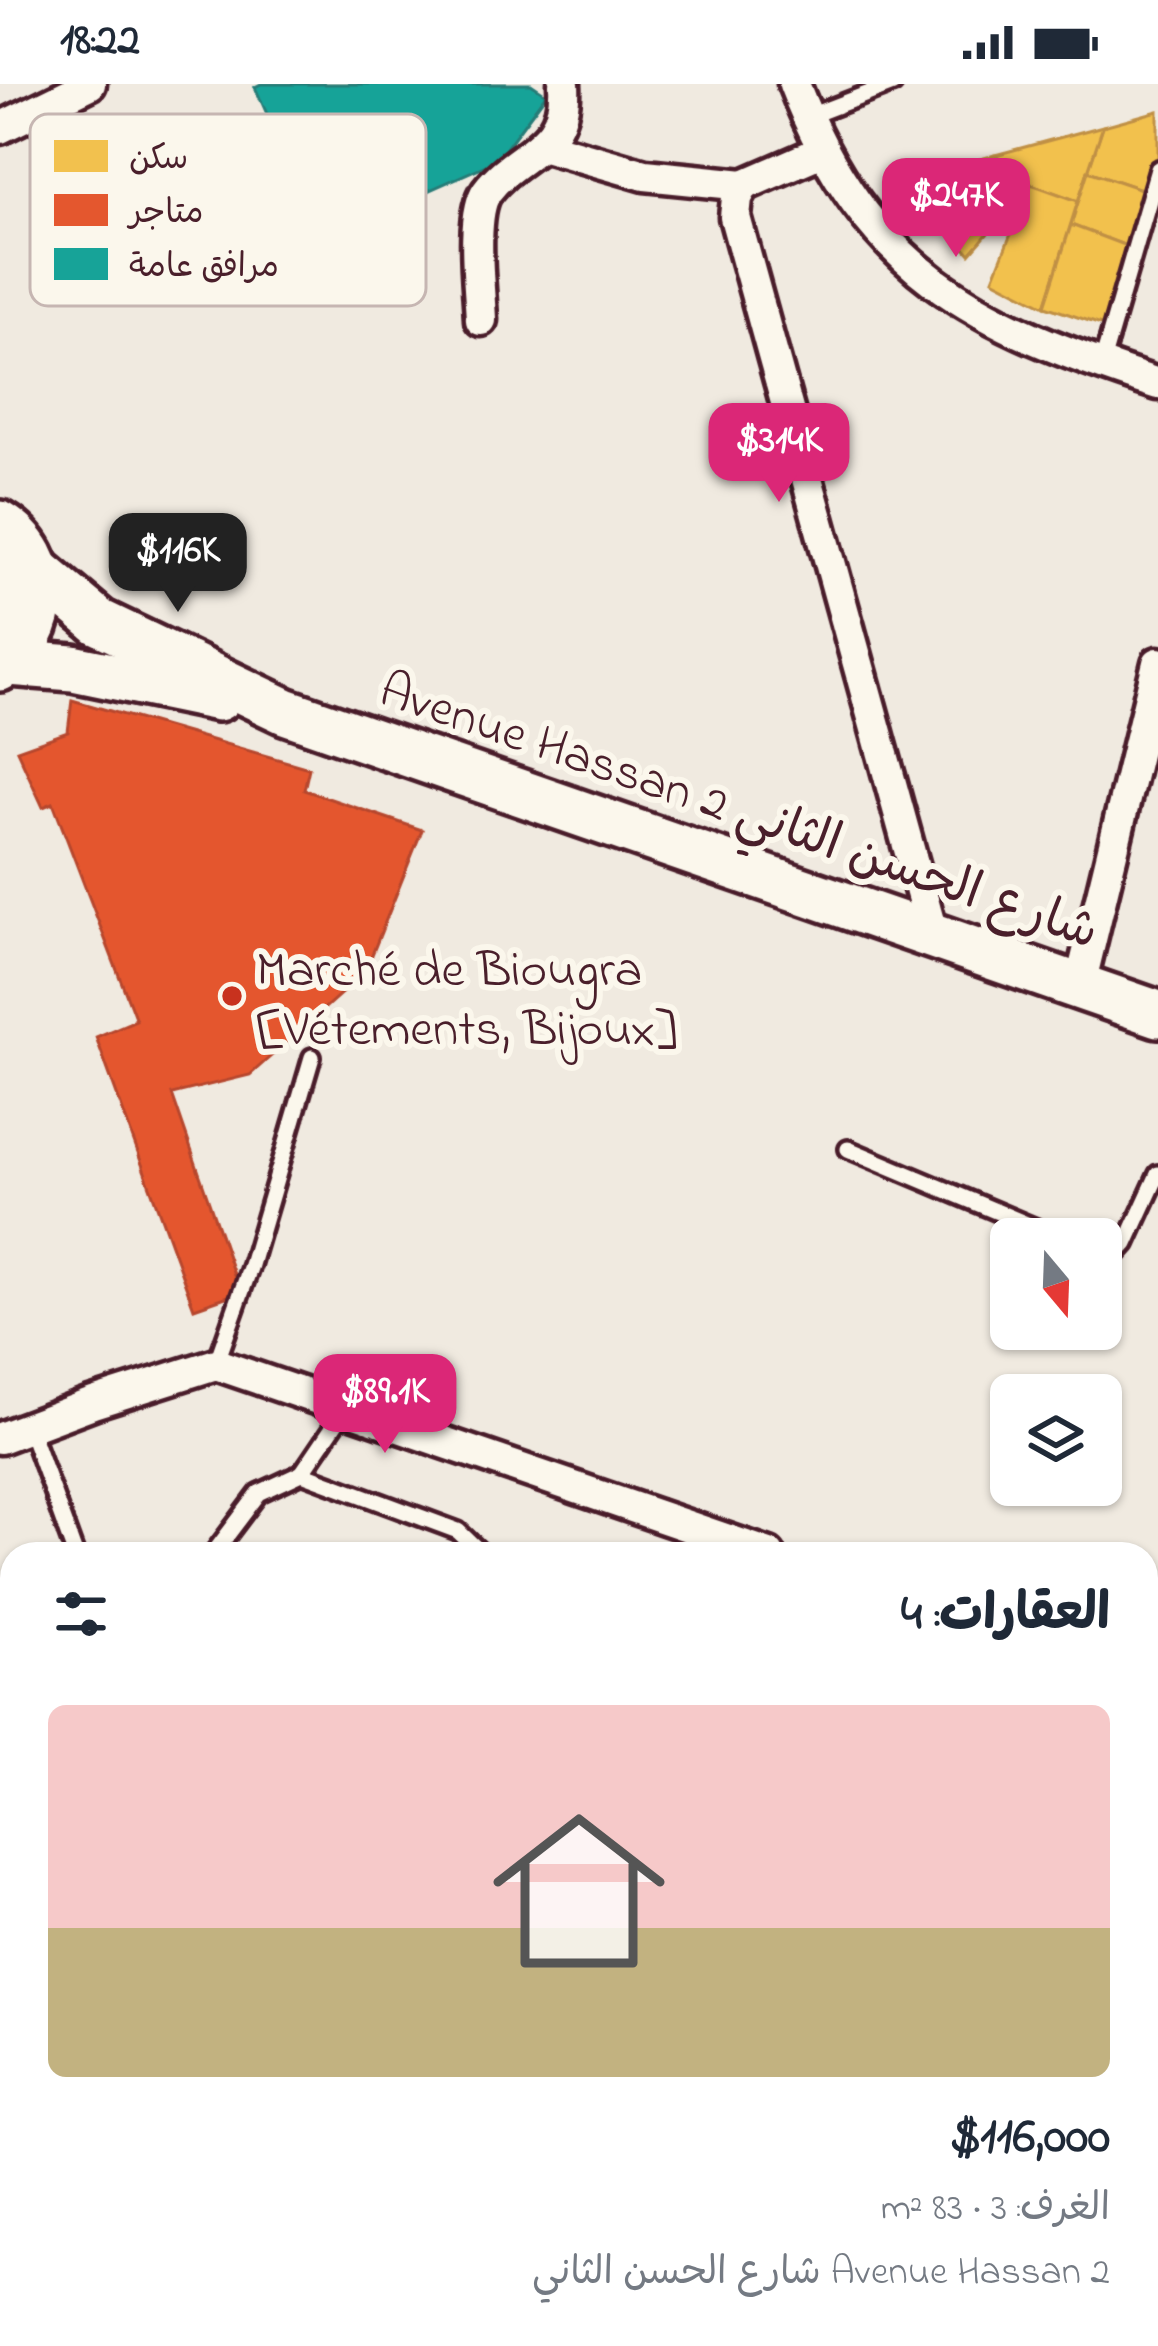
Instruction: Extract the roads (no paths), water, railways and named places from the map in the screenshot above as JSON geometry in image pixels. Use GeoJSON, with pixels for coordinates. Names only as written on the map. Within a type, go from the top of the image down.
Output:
{"type":"FeatureCollection","features":[{"type":"Feature","properties":{"kind":"main road"},"geometry":{"type":"LineString","coordinates":[[3,652],[26,644],[38,621],[41,596],[10,539]]}},
{"type":"Feature","properties":{"kind":"main road"},"geometry":{"type":"LineString","coordinates":[[10,539],[99,622],[285,712]]}},
{"type":"Feature","properties":{"kind":"main road"},"geometry":{"type":"LineString","coordinates":[[3,652],[285,712]]}},
{"type":"Feature","properties":{"kind":"main road","name":"Avenue Hassan 2 شارع الحسن الثاني"},"geometry":{"type":"LineString","coordinates":[[285,712],[1158,1014]]}},
{"type":"Feature","properties":{"kind":"street"},"geometry":{"type":"LineString","coordinates":[[481,320],[478,213],[486,192],[541,145],[565,114],[564,84]]}},
{"type":"Feature","properties":{"kind":"street"},"geometry":{"type":"LineString","coordinates":[[794,84],[822,151],[861,213],[932,285],[1026,338],[1158,384]]}},
{"type":"Feature","properties":{"kind":"street"},"geometry":{"type":"LineString","coordinates":[[0,128],[76,87]]}},
{"type":"Feature","properties":{"kind":"street"},"geometry":{"type":"LineString","coordinates":[[541,145],[645,175],[744,185],[822,151]]}},
{"type":"Feature","properties":{"kind":"street"},"geometry":{"type":"LineString","coordinates":[[744,185],[737,198],[736,217],[934,936]]}},
{"type":"Feature","properties":{"kind":"street"},"geometry":{"type":"LineString","coordinates":[[1080,986],[1158,663]]}},
{"type":"Feature","properties":{"kind":"street"},"geometry":{"type":"LineString","coordinates":[[14,1433],[216,1364],[734,1542]]}},
{"type":"Feature","properties":{"kind":"lane"},"geometry":{"type":"LineString","coordinates":[[807,117],[893,84]]}},
{"type":"Feature","properties":{"kind":"lane"},"geometry":{"type":"LineString","coordinates":[[1101,366],[1158,169]]}},
{"type":"Feature","properties":{"kind":"lane"},"geometry":{"type":"LineString","coordinates":[[216,1364],[251,1265],[312,1057]]}},
{"type":"Feature","properties":{"kind":"lane"},"geometry":{"type":"LineString","coordinates":[[848,1149],[1012,1218]]}},
{"type":"Feature","properties":{"kind":"lane"},"geometry":{"type":"LineString","coordinates":[[1122,1248],[1158,1174]]}},
{"type":"Feature","properties":{"kind":"lane"},"geometry":{"type":"LineString","coordinates":[[222,1542],[259,1493],[302,1473],[346,1408]]}},
{"type":"Feature","properties":{"kind":"lane"},"geometry":{"type":"LineString","coordinates":[[14,1433],[69,1542]]}},
{"type":"Feature","properties":{"kind":"lane"},"geometry":{"type":"LineString","coordinates":[[302,1473],[458,1531],[469,1542]]}},
{"type":"Feature","properties":{"kind":"place","name":"Marché de Biougra [Vétements, Bijoux]"},"geometry":{"type":"Point","coordinates":[232,996]}}]}
